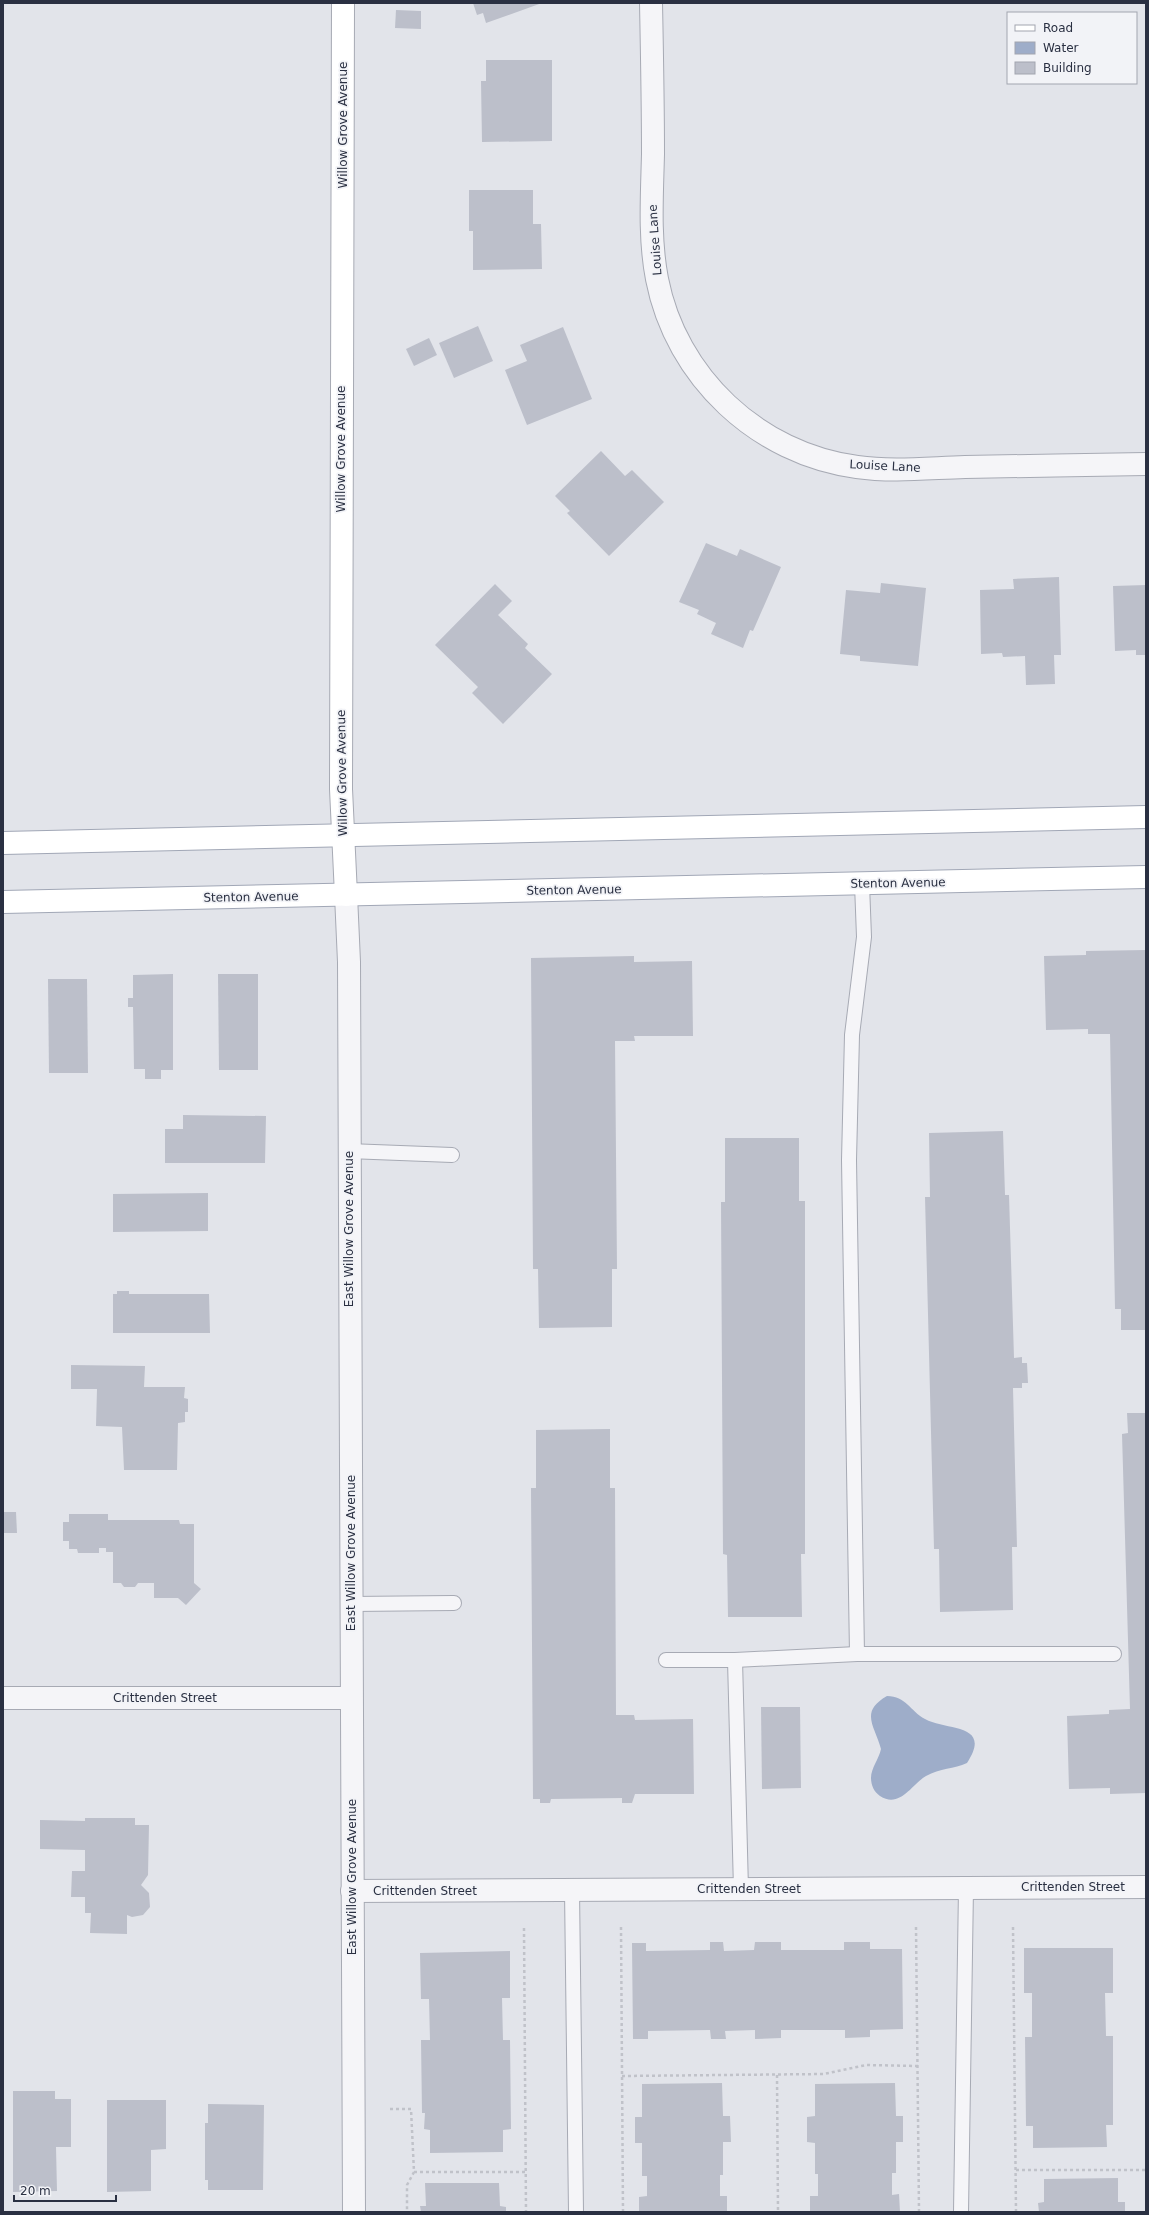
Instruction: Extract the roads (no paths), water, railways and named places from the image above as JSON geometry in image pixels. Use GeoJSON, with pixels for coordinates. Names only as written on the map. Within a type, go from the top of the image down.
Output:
{"type":"FeatureCollection","features":[{"type":"Feature","properties":{"kind":"main road","name":"Willow Grove Avenue"},"geometry":{"type":"LineString","coordinates":[[343,3],[342,835],[346,895]]}},
{"type":"Feature","properties":{"kind":"main road"},"geometry":{"type":"LineString","coordinates":[[3,843],[1146,817]]}},
{"type":"Feature","properties":{"kind":"main road","name":"Stenton Avenue"},"geometry":{"type":"LineString","coordinates":[[3,902],[1146,877]]}},
{"type":"Feature","properties":{"kind":"street","name":"Louise Lane"},"geometry":{"type":"LineString","coordinates":[[651,3],[652,222],[657,278],[670,321],[684,352],[719,398],[765,436],[791,449],[821,459],[857,467],[899,469],[1146,464]]}},
{"type":"Feature","properties":{"kind":"street","name":"East Willow Grove Avenue"},"geometry":{"type":"LineString","coordinates":[[346,895],[349,962],[348,1152],[354,2212]]}},
{"type":"Feature","properties":{"kind":"street","name":"Crittenden Street"},"geometry":{"type":"LineString","coordinates":[[3,1698],[352,1698]]}},
{"type":"Feature","properties":{"kind":"street","name":"Crittenden Street"},"geometry":{"type":"LineString","coordinates":[[352,1891],[1146,1887]]}},
{"type":"Feature","properties":{"kind":"lane"},"geometry":{"type":"LineString","coordinates":[[857,1654],[849,1160],[852,1035],[864,937],[862,884]]}},
{"type":"Feature","properties":{"kind":"lane"},"geometry":{"type":"LineString","coordinates":[[348,1152],[452,1155]]}},
{"type":"Feature","properties":{"kind":"lane"},"geometry":{"type":"LineString","coordinates":[[351,1604],[454,1603]]}},
{"type":"Feature","properties":{"kind":"lane"},"geometry":{"type":"LineString","coordinates":[[666,1660],[735,1660],[857,1654],[1114,1654]]}},
{"type":"Feature","properties":{"kind":"lane"},"geometry":{"type":"LineString","coordinates":[[735,1660],[741,1889]]}},
{"type":"Feature","properties":{"kind":"lane"},"geometry":{"type":"LineString","coordinates":[[961,2212],[966,1888]]}},
{"type":"Feature","properties":{"kind":"lane"},"geometry":{"type":"LineString","coordinates":[[572,1890],[576,2212]]}},
{"type":"Feature","properties":{"kind":"water"},"geometry":{"type":"Polygon","coordinates":[[[887,1696],[899,1698],[925,1719],[934,1723],[964,1730],[971,1735],[974,1741],[974,1750],[967,1763],[936,1771],[926,1776],[900,1797],[887,1799],[880,1796],[873,1788],[871,1778],[872,1771],[881,1749],[871,1720],[871,1714],[873,1708],[878,1702],[887,1696]]]}}]}
